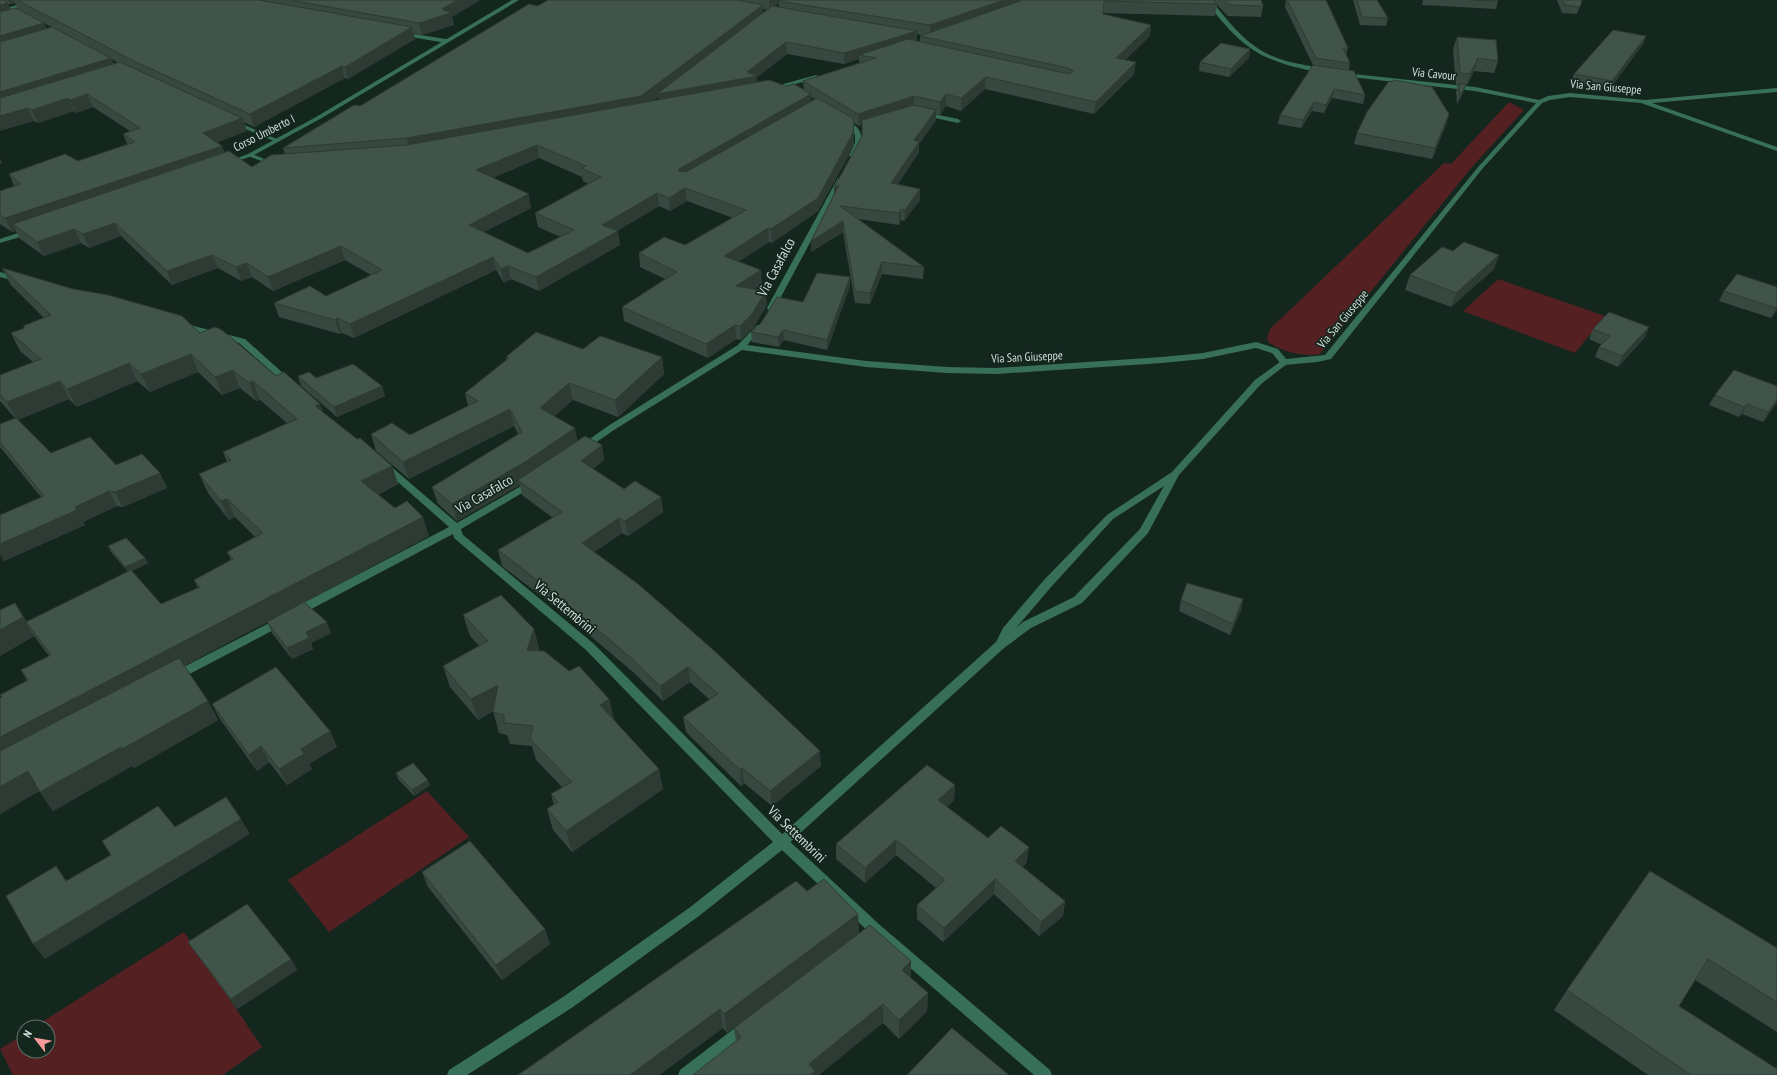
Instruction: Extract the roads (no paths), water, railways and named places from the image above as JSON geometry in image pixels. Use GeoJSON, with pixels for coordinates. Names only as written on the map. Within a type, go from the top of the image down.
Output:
{"type":"FeatureCollection","features":[{"type":"Feature","properties":{"kind":"street"},"geometry":{"type":"LineString","coordinates":[[17,12],[7,7],[39,0]]}},
{"type":"Feature","properties":{"kind":"street","name":"Corso Umberto I"},"geometry":{"type":"LineString","coordinates":[[222,165],[250,155],[318,118],[516,0]]}},
{"type":"Feature","properties":{"kind":"street"},"geometry":{"type":"LineString","coordinates":[[1208,0],[1242,40],[1265,56],[1274,60],[1330,73]]}},
{"type":"Feature","properties":{"kind":"street"},"geometry":{"type":"LineString","coordinates":[[395,33],[446,42]]}},
{"type":"Feature","properties":{"kind":"street","name":"Via Cavour"},"geometry":{"type":"LineString","coordinates":[[1338,74],[1475,89],[1540,102]]}},
{"type":"Feature","properties":{"kind":"street"},"geometry":{"type":"LineString","coordinates":[[763,90],[789,88],[821,76]]}},
{"type":"Feature","properties":{"kind":"street"},"geometry":{"type":"LineString","coordinates":[[1642,101],[1777,90]]}},
{"type":"Feature","properties":{"kind":"street","name":"Via San Giuseppe"},"geometry":{"type":"LineString","coordinates":[[741,347],[866,364],[947,370],[996,371],[1162,360],[1203,356],[1256,345],[1275,351],[1284,362],[1291,360],[1312,362],[1328,357],[1481,166],[1540,102],[1558,96],[1570,95],[1642,101],[1777,149]]}},
{"type":"Feature","properties":{"kind":"street"},"geometry":{"type":"LineString","coordinates":[[914,112],[958,121]]}},
{"type":"Feature","properties":{"kind":"street","name":"Via Casafalco"},"geometry":{"type":"LineString","coordinates":[[572,455],[611,428],[741,347],[757,330],[767,315],[858,146],[861,128],[832,114]]}},
{"type":"Feature","properties":{"kind":"street"},"geometry":{"type":"LineString","coordinates":[[224,118],[276,140]]}},
{"type":"Feature","properties":{"kind":"street"},"geometry":{"type":"LineString","coordinates":[[250,155],[261,161],[283,165]]}},
{"type":"Feature","properties":{"kind":"street"},"geometry":{"type":"LineString","coordinates":[[0,242],[36,228]]}},
{"type":"Feature","properties":{"kind":"street"},"geometry":{"type":"LineString","coordinates":[[0,274],[30,283]]}},
{"type":"Feature","properties":{"kind":"street"},"geometry":{"type":"LineString","coordinates":[[174,322],[242,341],[295,388]]}},
{"type":"Feature","properties":{"kind":"street"},"geometry":{"type":"LineString","coordinates":[[454,1075],[568,1002],[694,912],[782,842],[1000,645],[1027,625],[1078,600],[1144,531],[1175,474],[1258,382],[1284,362]]}},
{"type":"Feature","properties":{"kind":"street","name":"Via Settembrini"},"geometry":{"type":"LineString","coordinates":[[379,460],[456,528],[458,536],[590,647],[782,842],[876,930],[1045,1075]]}},
{"type":"Feature","properties":{"kind":"street"},"geometry":{"type":"LineString","coordinates":[[1000,645],[1007,631],[1052,578],[1110,517],[1175,474]]}},
{"type":"Feature","properties":{"kind":"street","name":"Via Casafalco"},"geometry":{"type":"LineString","coordinates":[[168,681],[456,528],[540,478]]}},
{"type":"Feature","properties":{"kind":"street"},"geometry":{"type":"LineString","coordinates":[[863,940],[876,930]]}},
{"type":"Feature","properties":{"kind":"street"},"geometry":{"type":"LineString","coordinates":[[685,1075],[755,1022]]}}]}
